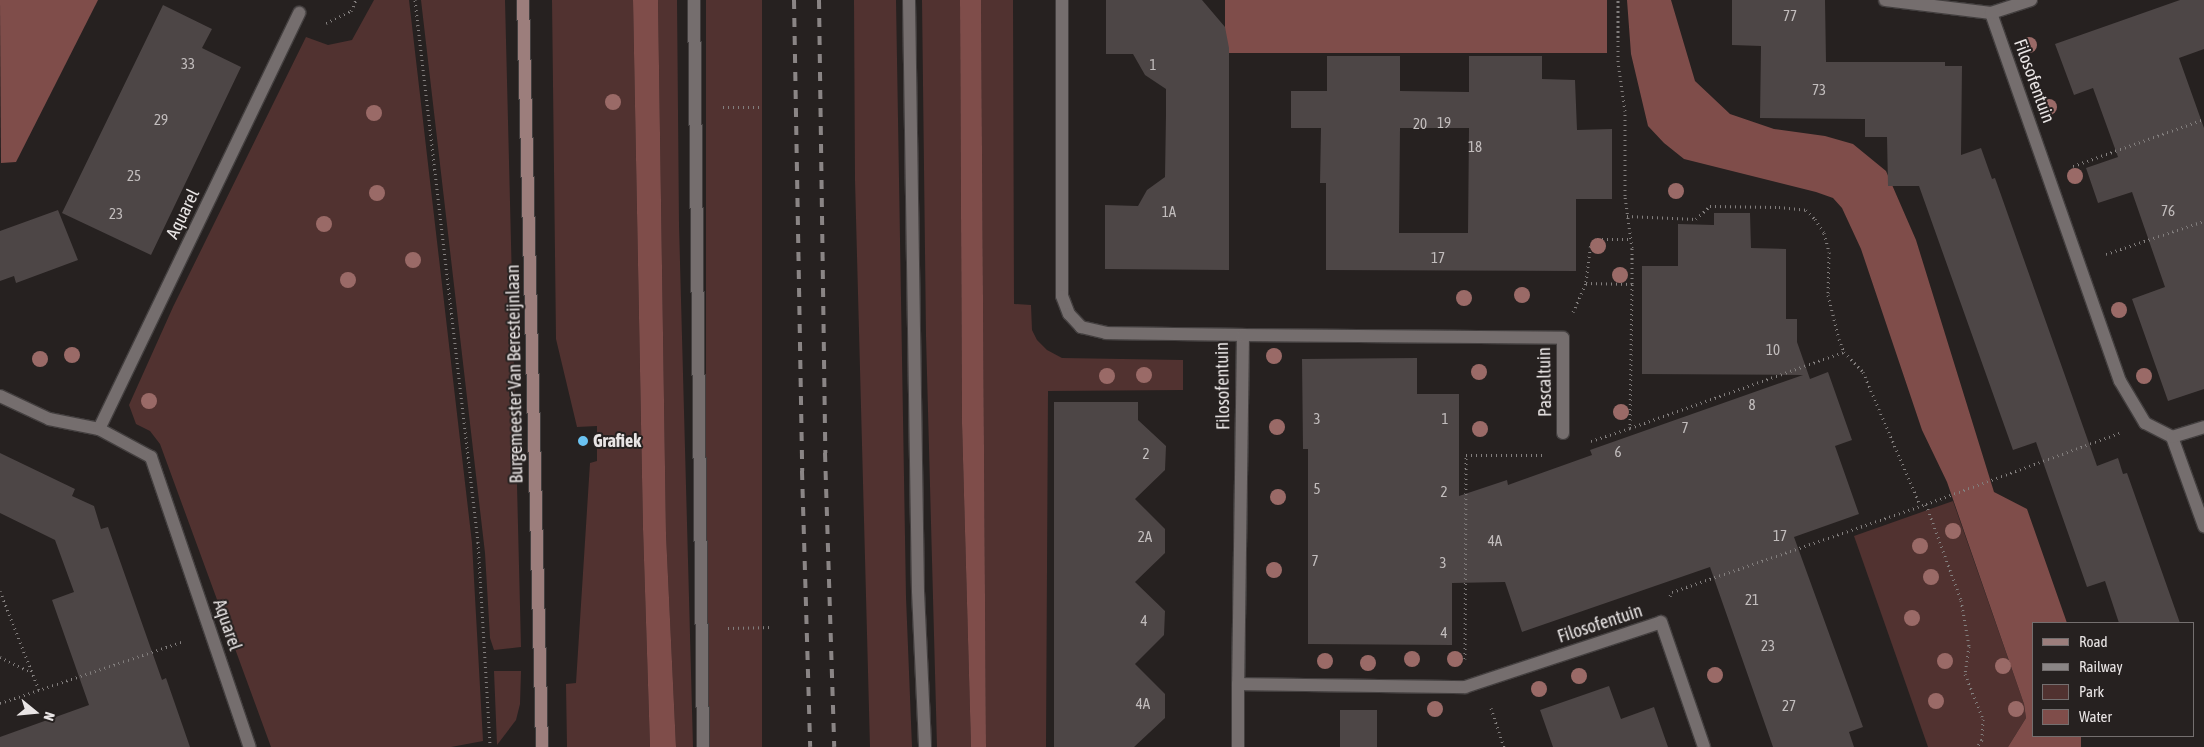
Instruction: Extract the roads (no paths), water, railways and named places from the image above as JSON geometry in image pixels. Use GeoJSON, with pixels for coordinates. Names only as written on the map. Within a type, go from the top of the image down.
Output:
{"type":"FeatureCollection","features":[{"type":"Feature","properties":{"kind":"main road","name":"Burgemeester Van Beresteijnlaan"},"geometry":{"type":"LineString","coordinates":[[524,0],[542,747]]}},
{"type":"Feature","properties":{"kind":"street"},"geometry":{"type":"LineString","coordinates":[[694,0],[703,747]]}},
{"type":"Feature","properties":{"kind":"street"},"geometry":{"type":"LineString","coordinates":[[909,0],[918,581],[925,747]]}},
{"type":"Feature","properties":{"kind":"street","name":"Filosofentuin"},"geometry":{"type":"LineString","coordinates":[[1062,0],[1062,296],[1069,314],[1081,327],[1106,333],[1243,335],[1238,684],[1465,687],[1661,622],[1704,747]]}},
{"type":"Feature","properties":{"kind":"street"},"geometry":{"type":"LineString","coordinates":[[1886,0],[1991,13],[2031,0]]}},
{"type":"Feature","properties":{"kind":"street","name":"Aquarel"},"geometry":{"type":"LineString","coordinates":[[99,429],[299,13]]}},
{"type":"Feature","properties":{"kind":"street","name":"Filosofentuin"},"geometry":{"type":"LineString","coordinates":[[1991,13],[2120,381],[2145,423],[2172,437]]}},
{"type":"Feature","properties":{"kind":"street","name":"Pascaltuin"},"geometry":{"type":"LineString","coordinates":[[1243,335],[1563,338],[1563,433]]}},
{"type":"Feature","properties":{"kind":"street","name":"Aquarel"},"geometry":{"type":"LineString","coordinates":[[0,396],[49,419],[99,429],[151,457],[250,747]]}},
{"type":"Feature","properties":{"kind":"street"},"geometry":{"type":"LineString","coordinates":[[2204,427],[2172,437],[2204,526]]}},
{"type":"Feature","properties":{"kind":"street"},"geometry":{"type":"LineString","coordinates":[[1238,684],[1238,747]]}},
{"type":"Feature","properties":{"kind":"water"},"geometry":{"type":"Polygon","coordinates":[[[0,0],[98,0],[16,162],[1,163],[0,0]]]}},
{"type":"Feature","properties":{"kind":"water"},"geometry":{"type":"Polygon","coordinates":[[[633,0],[658,0],[666,534],[676,747],[650,747],[643,529],[633,0]]]}},
{"type":"Feature","properties":{"kind":"water"},"geometry":{"type":"Polygon","coordinates":[[[960,0],[981,0],[986,747],[971,747],[962,423],[960,0]]]}},
{"type":"Feature","properties":{"kind":"water"},"geometry":{"type":"Polygon","coordinates":[[[1225,0],[1607,0],[1607,53],[1225,53],[1225,0]]]}},
{"type":"Feature","properties":{"kind":"water"},"geometry":{"type":"Polygon","coordinates":[[[1627,0],[1671,0],[1695,81],[1730,114],[1774,129],[1825,136],[1853,144],[1886,171],[1916,240],[1994,492],[2027,509],[2067,622],[2032,622],[2032,737],[2081,737],[2081,747],[2008,747],[2026,718],[2024,704],[1947,482],[1922,430],[1861,249],[1842,208],[1833,198],[1816,192],[1684,159],[1664,143],[1648,126],[1631,54],[1627,0]]]}},
{"type":"Feature","properties":{"kind":"railway"},"geometry":{"type":"LineString","coordinates":[[794,0],[802,471],[810,747]]}},
{"type":"Feature","properties":{"kind":"railway"},"geometry":{"type":"LineString","coordinates":[[819,0],[825,453],[834,747]]}},
{"type":"Feature","properties":{"kind":"place","name":"Grafiek"},"geometry":{"type":"Point","coordinates":[583,441]}}]}
